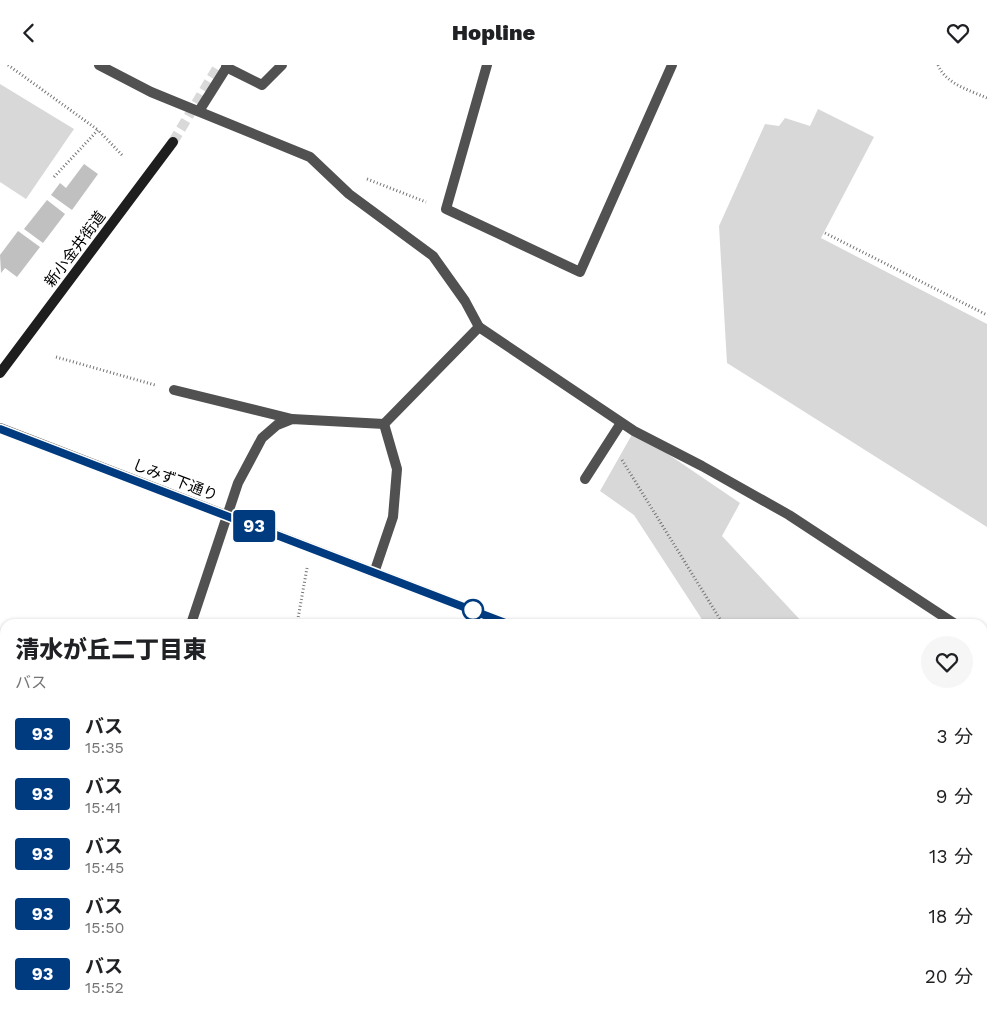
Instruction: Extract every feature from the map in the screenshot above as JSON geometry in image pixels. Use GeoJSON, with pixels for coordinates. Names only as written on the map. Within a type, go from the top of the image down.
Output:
{"type":"FeatureCollection","features":[{"type":"Feature","properties":{"kind":"main road","name":"新小金井街道"},"geometry":{"type":"LineString","coordinates":[[0,373],[173,142]]}},
{"type":"Feature","properties":{"kind":"street"},"geometry":{"type":"LineString","coordinates":[[98,65],[151,92],[310,157],[349,194],[433,256],[465,301],[479,327],[622,423],[789,515],[947,619]]}},
{"type":"Feature","properties":{"kind":"street"},"geometry":{"type":"LineString","coordinates":[[198,111],[227,66],[262,85],[282,65]]}},
{"type":"Feature","properties":{"kind":"street"},"geometry":{"type":"LineString","coordinates":[[487,65],[446,209],[580,273],[672,65]]}},
{"type":"Feature","properties":{"kind":"street"},"geometry":{"type":"LineString","coordinates":[[174,390],[292,419],[384,424],[479,327]]}},
{"type":"Feature","properties":{"kind":"street"},"geometry":{"type":"LineString","coordinates":[[193,619],[238,483],[262,438],[276,425],[292,419]]}},
{"type":"Feature","properties":{"kind":"street"},"geometry":{"type":"LineString","coordinates":[[585,479],[622,423]]}},
{"type":"Feature","properties":{"kind":"street"},"geometry":{"type":"LineString","coordinates":[[374,573],[393,517],[397,469],[384,424]]}},
{"type":"Feature","properties":{"kind":"street","name":"しみず下通り"},"geometry":{"type":"LineString","coordinates":[[0,429],[495,619]]}},
{"type":"Feature","properties":{"kind":"path"},"geometry":{"type":"LineString","coordinates":[[8,65],[98,130],[123,156]]}},
{"type":"Feature","properties":{"kind":"path"},"geometry":{"type":"LineString","coordinates":[[938,65],[941,73],[955,83],[987,98]]}},
{"type":"Feature","properties":{"kind":"path"},"geometry":{"type":"LineString","coordinates":[[54,177],[98,130]]}},
{"type":"Feature","properties":{"kind":"path"},"geometry":{"type":"LineString","coordinates":[[364,178],[446,209]]}},
{"type":"Feature","properties":{"kind":"path"},"geometry":{"type":"LineString","coordinates":[[825,233],[987,315]]}},
{"type":"Feature","properties":{"kind":"path"},"geometry":{"type":"LineString","coordinates":[[56,357],[174,390]]}},
{"type":"Feature","properties":{"kind":"path"},"geometry":{"type":"LineString","coordinates":[[606,447],[625,462],[720,619]]}},
{"type":"Feature","properties":{"kind":"path"},"geometry":{"type":"LineString","coordinates":[[298,619],[310,548]]}},
{"type":"Feature","properties":{"kind":"shaded area"},"geometry":{"type":"Polygon","coordinates":[[[0,84],[74,129],[26,199],[0,182],[0,84]]]}},
{"type":"Feature","properties":{"kind":"shaded area"},"geometry":{"type":"Polygon","coordinates":[[[818,109],[874,137],[821,238],[987,324],[987,527],[727,363],[719,226],[765,124],[779,126],[785,118],[810,126],[818,109]]]}},
{"type":"Feature","properties":{"kind":"shaded area"},"geometry":{"type":"Polygon","coordinates":[[[634,431],[740,503],[722,536],[799,619],[702,619],[634,515],[600,491],[634,431]]]}},
{"type":"Feature","properties":{"kind":"building"},"geometry":{"type":"Polygon","coordinates":[[[84,164],[98,174],[72,210],[51,195],[60,183],[66,188],[84,164]]]}},
{"type":"Feature","properties":{"kind":"building"},"geometry":{"type":"Polygon","coordinates":[[[47,200],[65,214],[43,243],[24,229],[47,200]]]}},
{"type":"Feature","properties":{"kind":"building"},"geometry":{"type":"Polygon","coordinates":[[[18,231],[40,247],[17,277],[5,268],[1,273],[0,255],[18,231]]]}},
{"type":"Feature","properties":{"kind":"tunnel"},"geometry":{"type":"LineString","coordinates":[[173,142],[219,65]]}},
{"type":"Feature","properties":{"kind":"bus line","name":"93"},"geometry":{"type":"LineString","coordinates":[[0,429],[495,619]]}}]}
